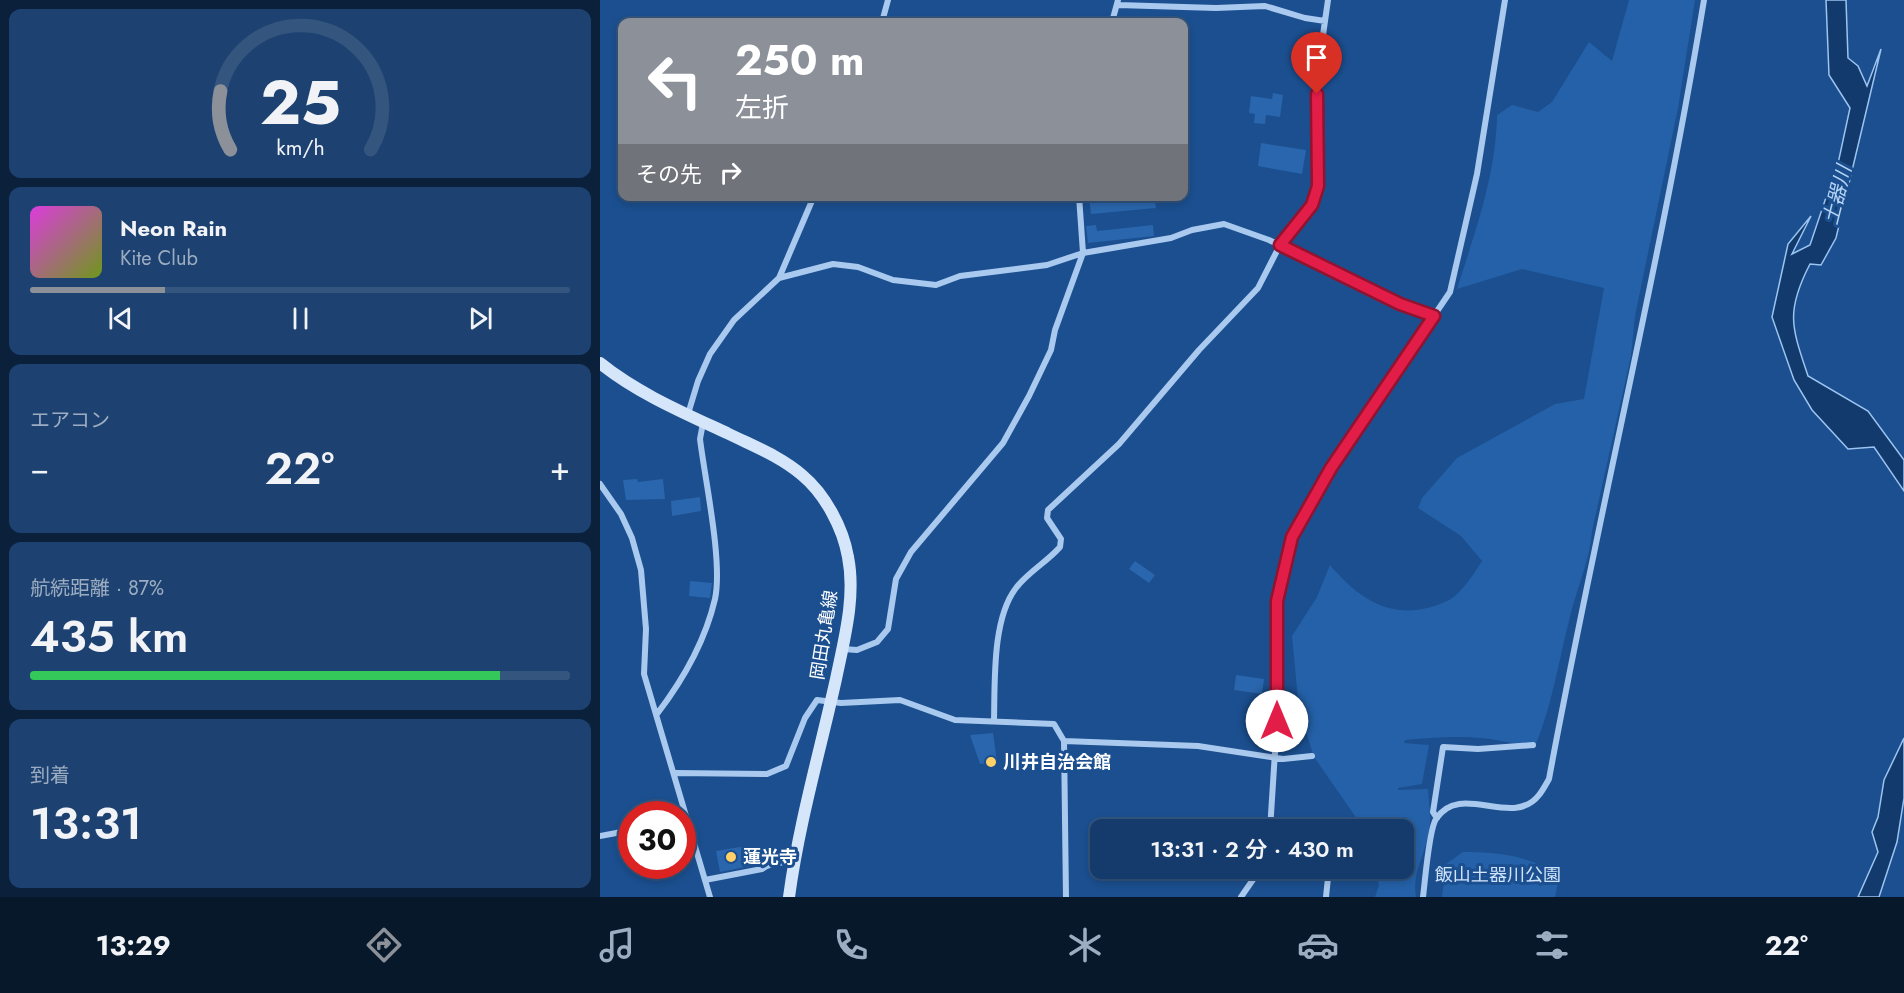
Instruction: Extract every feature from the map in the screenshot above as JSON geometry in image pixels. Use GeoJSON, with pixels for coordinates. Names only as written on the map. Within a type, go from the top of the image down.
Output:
{"type":"FeatureCollection","features":[{"type":"Feature","properties":{"kind":"main road","name":"岡田丸亀線"},"geometry":{"type":"LineString","coordinates":[[600,363],[635,388],[774,456],[803,475],[830,509],[849,558],[851,585],[843,649],[789,897]]}},
{"type":"Feature","properties":{"kind":"street"},"geometry":{"type":"LineString","coordinates":[[883,18],[888,0]]}},
{"type":"Feature","properties":{"kind":"street"},"geometry":{"type":"LineString","coordinates":[[994,720],[998,638],[1007,606],[1019,584],[1060,547],[1061,539],[1047,518],[1048,510],[1119,444],[1199,350],[1258,288],[1280,245],[1312,205],[1318,186],[1317,77],[1328,0]]}},
{"type":"Feature","properties":{"kind":"street"},"geometry":{"type":"LineString","coordinates":[[1270,819],[1277,721],[1277,601],[1292,537],[1331,468],[1450,292],[1461,253],[1477,174],[1505,0]]}},
{"type":"Feature","properties":{"kind":"street"},"geometry":{"type":"LineString","coordinates":[[1423,897],[1437,818],[1445,810],[1470,802],[1509,808],[1525,805],[1538,797],[1549,779],[1573,643],[1607,493],[1686,111],[1704,0]]}},
{"type":"Feature","properties":{"kind":"street"},"geometry":{"type":"LineString","coordinates":[[1114,18],[1118,2],[1216,8],[1265,6],[1305,18],[1325,21]]}},
{"type":"Feature","properties":{"kind":"street"},"geometry":{"type":"LineString","coordinates":[[688,414],[698,381],[711,354],[734,320],[779,278],[812,201]]}},
{"type":"Feature","properties":{"kind":"street"},"geometry":{"type":"LineString","coordinates":[[843,649],[857,650],[877,642],[888,629],[896,579],[911,552],[1003,443],[1051,350],[1055,330],[1083,253],[1079,201]]}},
{"type":"Feature","properties":{"kind":"street"},"geometry":{"type":"LineString","coordinates":[[779,278],[833,264],[858,267],[893,280],[936,285],[960,276],[1047,265],[1083,253],[1171,238],[1192,230],[1224,224],[1280,245],[1400,304],[1434,316]]}},
{"type":"Feature","properties":{"kind":"street"},"geometry":{"type":"LineString","coordinates":[[657,714],[682,681],[692,663],[715,598],[716,554],[700,439],[704,423]]}},
{"type":"Feature","properties":{"kind":"street"},"geometry":{"type":"LineString","coordinates":[[600,484],[621,514],[632,538],[641,570],[646,629],[644,674],[676,773],[681,801]]}},
{"type":"Feature","properties":{"kind":"street"},"geometry":{"type":"LineString","coordinates":[[676,773],[768,774],[786,766],[817,700],[831,702],[900,699],[955,720],[1054,724],[1064,741],[1066,897]]}},
{"type":"Feature","properties":{"kind":"street"},"geometry":{"type":"LineString","coordinates":[[1064,741],[1188,745],[1283,759],[1312,756]]}},
{"type":"Feature","properties":{"kind":"street"},"geometry":{"type":"LineString","coordinates":[[1437,818],[1433,812],[1443,747],[1478,749],[1533,745]]}},
{"type":"Feature","properties":{"kind":"street"},"geometry":{"type":"LineString","coordinates":[[600,836],[618,833]]}},
{"type":"Feature","properties":{"kind":"street"},"geometry":{"type":"LineString","coordinates":[[696,853],[710,897]]}},
{"type":"Feature","properties":{"kind":"street"},"geometry":{"type":"LineString","coordinates":[[705,880],[762,869],[769,864],[795,863]]}},
{"type":"Feature","properties":{"kind":"street"},"geometry":{"type":"LineString","coordinates":[[1241,897],[1253,879]]}},
{"type":"Feature","properties":{"kind":"street"},"geometry":{"type":"LineString","coordinates":[[1326,897],[1328,879]]}},
{"type":"Feature","properties":{"kind":"green space"},"geometry":{"type":"Polygon","coordinates":[[[1629,0],[1695,0],[1678,108],[1635,316],[1631,356],[1587,559],[1569,620],[1547,713],[1534,749],[1470,737],[1405,740],[1404,743],[1429,745],[1422,784],[1398,788],[1398,790],[1428,789],[1429,831],[1415,881],[1416,897],[1375,897],[1379,885],[1378,879],[1414,879],[1414,819],[1357,819],[1314,757],[1299,710],[1292,636],[1317,597],[1330,565],[1355,590],[1369,600],[1398,610],[1431,607],[1454,597],[1482,561],[1461,536],[1418,508],[1422,498],[1457,458],[1555,404],[1584,399],[1604,288],[1522,269],[1457,289],[1489,181],[1497,115],[1512,105],[1538,112],[1552,102],[1589,42],[1612,61],[1629,0]]]}},
{"type":"Feature","properties":{"kind":"green space","name":"飯山土器川公園"},"geometry":{"type":"Polygon","coordinates":[[[1463,852],[1502,854],[1538,864],[1559,878],[1555,897],[1442,897],[1446,864],[1463,852]]]}},
{"type":"Feature","properties":{"kind":"water","name":"土器川"},"geometry":{"type":"Polygon","coordinates":[[[1826,0],[1846,0],[1848,58],[1858,66],[1867,86],[1881,49],[1836,238],[1821,265],[1810,264],[1802,281],[1794,308],[1795,332],[1808,376],[1868,411],[1904,460],[1904,491],[1874,447],[1848,449],[1812,410],[1794,380],[1772,317],[1788,244],[1811,216],[1792,254],[1810,245],[1839,159],[1850,108],[1829,75],[1826,0]]]}},
{"type":"Feature","properties":{"kind":"water"},"geometry":{"type":"Polygon","coordinates":[[[1904,738],[1904,798],[1897,842],[1879,897],[1858,897],[1878,852],[1872,832],[1878,817],[1884,780],[1904,738]]]}},
{"type":"Feature","properties":{"kind":"building"},"geometry":{"type":"Polygon","coordinates":[[[1273,93],[1283,95],[1280,117],[1266,115],[1265,124],[1254,123],[1255,114],[1249,113],[1251,96],[1272,99],[1273,93]]]}},
{"type":"Feature","properties":{"kind":"building"},"geometry":{"type":"Polygon","coordinates":[[[1261,143],[1306,150],[1302,174],[1258,166],[1261,143]]]}},
{"type":"Feature","properties":{"kind":"building"},"geometry":{"type":"Polygon","coordinates":[[[1090,201],[1155,201],[1156,208],[1091,214],[1090,201]]]}},
{"type":"Feature","properties":{"kind":"building"},"geometry":{"type":"Polygon","coordinates":[[[1096,225],[1097,231],[1153,225],[1154,236],[1088,243],[1086,226],[1096,225]]]}},
{"type":"Feature","properties":{"kind":"building"},"geometry":{"type":"Polygon","coordinates":[[[637,479],[638,482],[663,479],[665,499],[626,500],[623,480],[637,479]]]}},
{"type":"Feature","properties":{"kind":"building"},"geometry":{"type":"Polygon","coordinates":[[[700,497],[701,511],[672,516],[671,501],[700,497]]]}},
{"type":"Feature","properties":{"kind":"building"},"geometry":{"type":"Polygon","coordinates":[[[1135,561],[1155,575],[1149,583],[1129,569],[1135,561]]]}},
{"type":"Feature","properties":{"kind":"building"},"geometry":{"type":"Polygon","coordinates":[[[690,581],[712,583],[710,598],[689,596],[690,581]]]}},
{"type":"Feature","properties":{"kind":"building"},"geometry":{"type":"Polygon","coordinates":[[[1236,675],[1264,679],[1262,694],[1234,690],[1236,675]]]}},
{"type":"Feature","properties":{"kind":"building"},"geometry":{"type":"Polygon","coordinates":[[[993,733],[997,762],[980,764],[970,735],[993,733]]]}},
{"type":"Feature","properties":{"kind":"building"},"geometry":{"type":"Polygon","coordinates":[[[746,846],[750,866],[720,872],[716,851],[746,846]]]}},
{"type":"Feature","properties":{"kind":"place","name":"川井自治会館"},"geometry":{"type":"Point","coordinates":[991,762]}},
{"type":"Feature","properties":{"kind":"place","name":"蓮光寺"},"geometry":{"type":"Point","coordinates":[731,857]}},
{"type":"Feature","properties":{"kind":"route"},"geometry":{"type":"LineString","coordinates":[[1277,721],[1277,601],[1292,537],[1331,468],[1434,316],[1400,304],[1280,245],[1312,205],[1318,186],[1317,94]]}}]}
